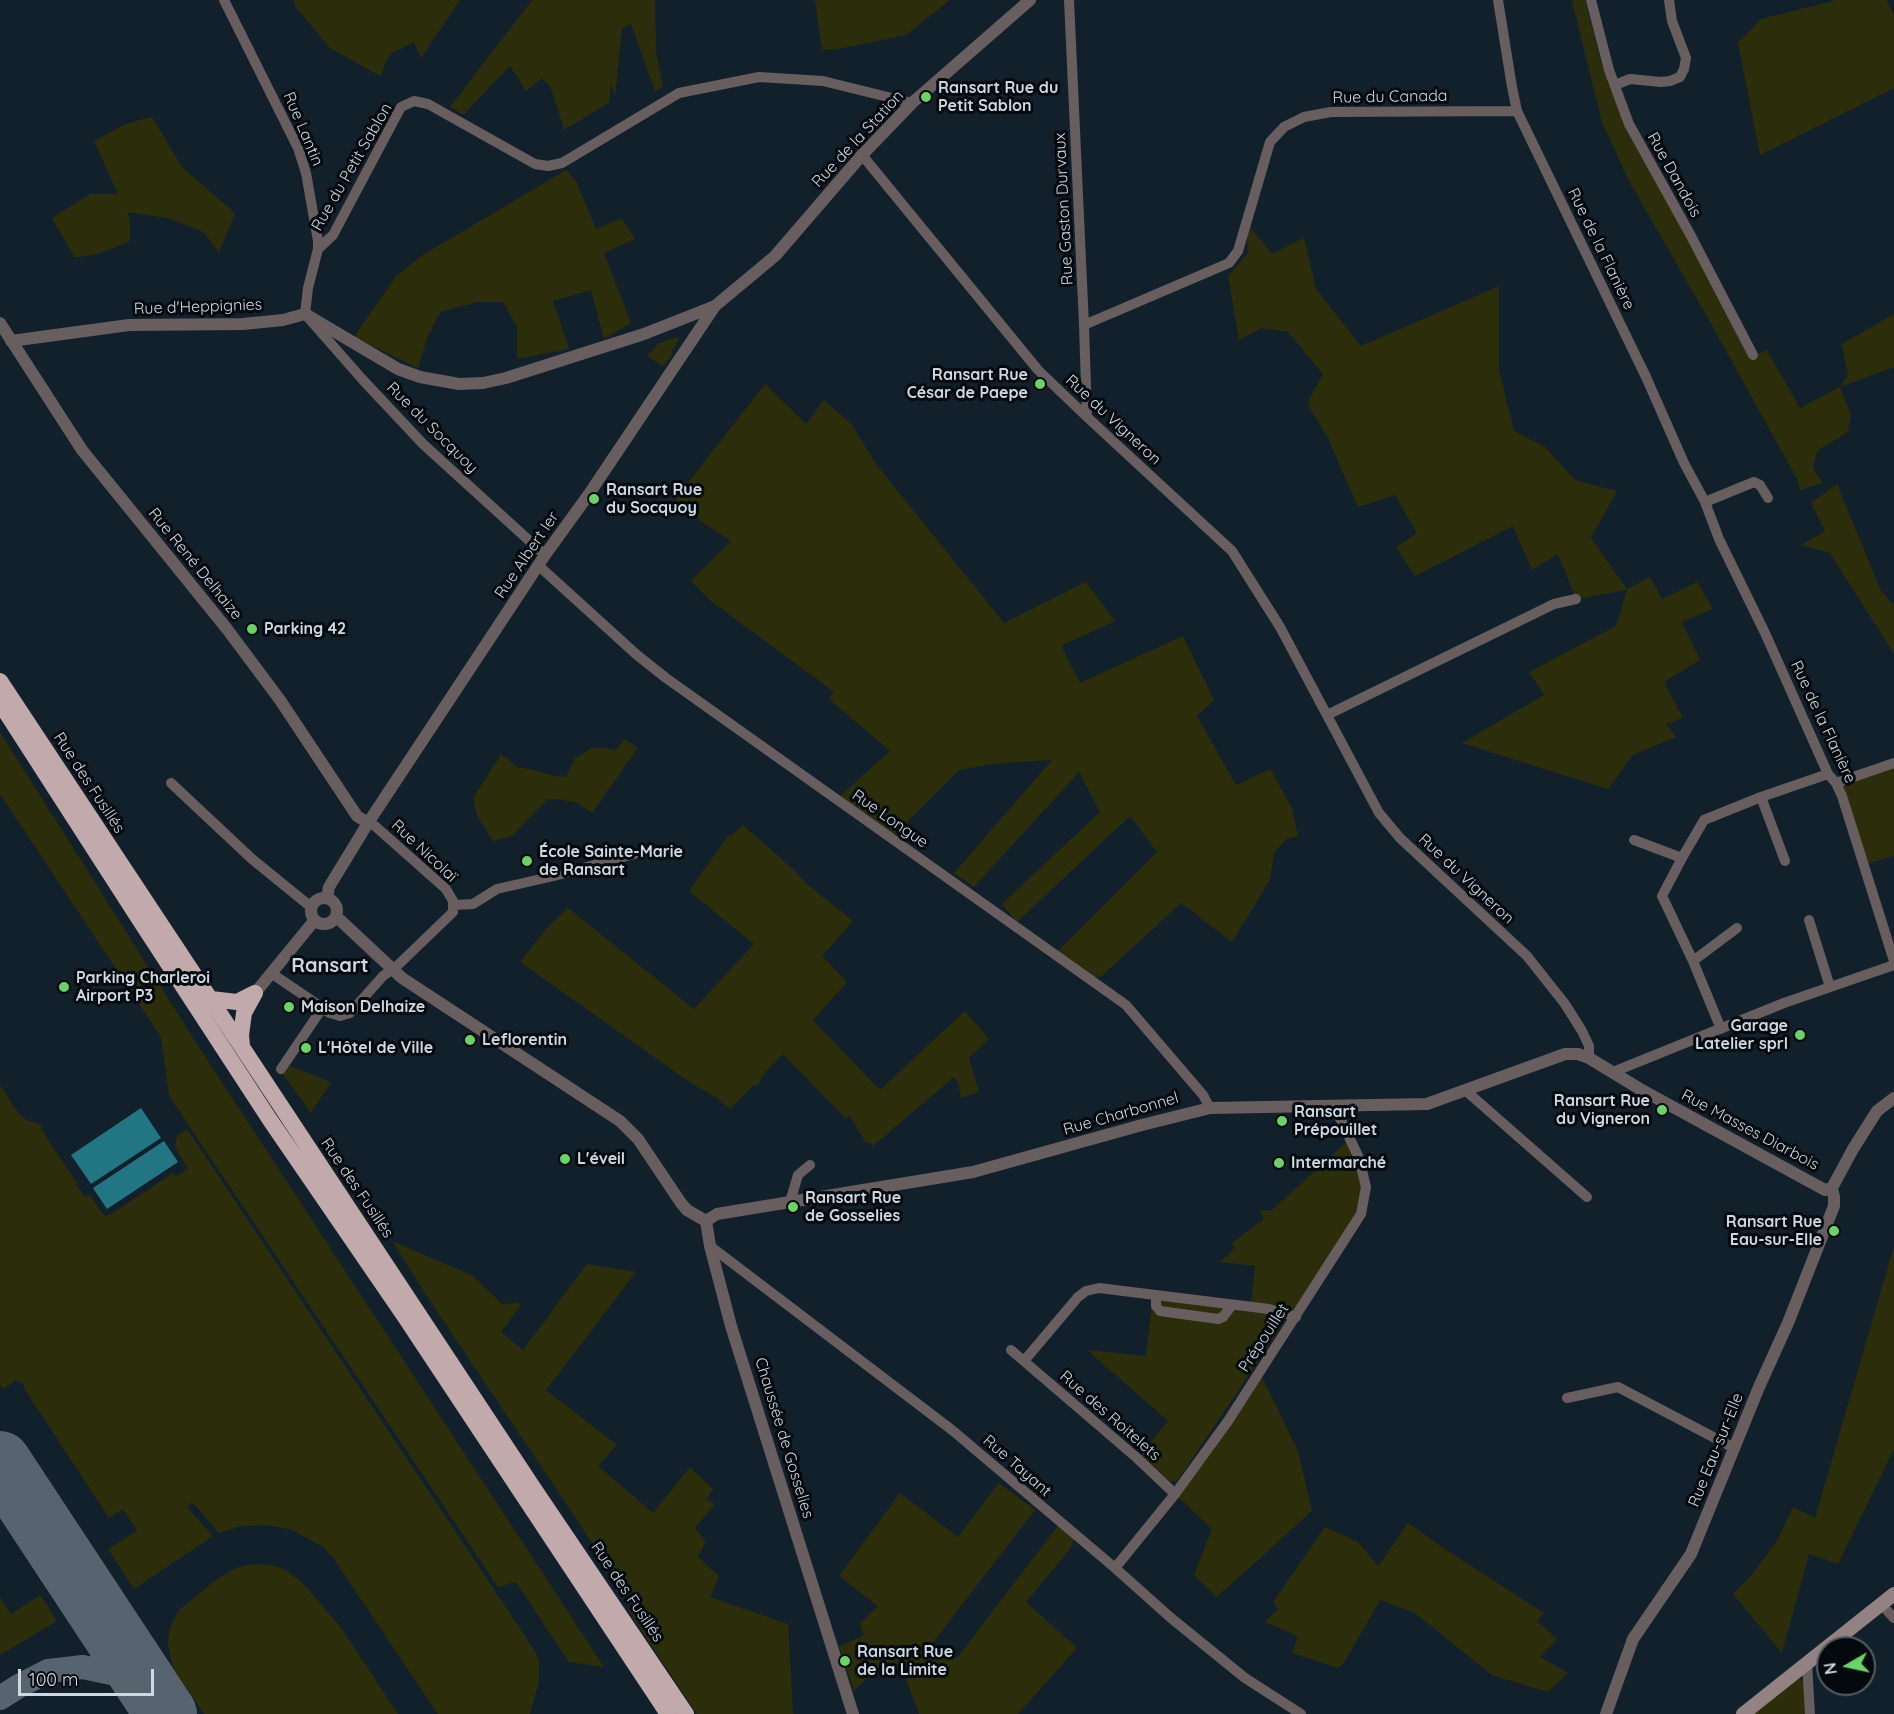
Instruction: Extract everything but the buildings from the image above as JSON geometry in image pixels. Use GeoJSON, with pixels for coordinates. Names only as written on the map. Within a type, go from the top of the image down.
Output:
{"type":"FeatureCollection","features":[{"type":"Feature","properties":{"kind":"highway","name":"Rue des Fusillés"},"geometry":{"type":"LineString","coordinates":[[0,681],[534,1489],[686,1714]]}},
{"type":"Feature","properties":{"kind":"highway","name":"Rue des Fusillés"},"geometry":{"type":"LineString","coordinates":[[0,703],[264,1110],[405,1317],[668,1714]]}},
{"type":"Feature","properties":{"kind":"highway"},"geometry":{"type":"LineString","coordinates":[[211,999],[237,1002],[255,993]]}},
{"type":"Feature","properties":{"kind":"highway"},"geometry":{"type":"LineString","coordinates":[[242,1047],[244,1013],[255,993]]}},
{"type":"Feature","properties":{"kind":"main road"},"geometry":{"type":"LineString","coordinates":[[1743,1714],[1894,1594]]}},
{"type":"Feature","properties":{"kind":"street","name":"Rue Lantin"},"geometry":{"type":"LineString","coordinates":[[224,0],[298,148],[306,173],[316,223],[318,249],[308,288],[305,314]]}},
{"type":"Feature","properties":{"kind":"street","name":"Rue de la Station"},"geometry":{"type":"LineString","coordinates":[[715,306],[775,256],[862,155],[912,103],[1030,0]]}},
{"type":"Feature","properties":{"kind":"street","name":"Rue Gaston Durvaux"},"geometry":{"type":"LineString","coordinates":[[1069,0],[1087,417]]}},
{"type":"Feature","properties":{"kind":"street","name":"Rue de la Flanière"},"geometry":{"type":"LineString","coordinates":[[1498,0],[1517,111],[1646,376],[1828,774],[1836,783],[1894,963]]}},
{"type":"Feature","properties":{"kind":"street","name":"Rue Dandois"},"geometry":{"type":"LineString","coordinates":[[1591,0],[1615,85],[1629,124],[1753,355]]}},
{"type":"Feature","properties":{"kind":"street"},"geometry":{"type":"LineString","coordinates":[[1615,85],[1630,79],[1661,82],[1680,76],[1686,58],[1672,21],[1669,0]]}},
{"type":"Feature","properties":{"kind":"street","name":"Rue du Petit Sablon"},"geometry":{"type":"LineString","coordinates":[[318,249],[333,235],[401,107],[414,101],[428,104],[535,164],[548,166],[562,163],[679,93],[759,76],[823,81],[912,103]]}},
{"type":"Feature","properties":{"kind":"street","name":"Rue du Canada"},"geometry":{"type":"LineString","coordinates":[[1084,325],[1229,263],[1238,251],[1270,142],[1284,127],[1304,117],[1335,111],[1517,111]]}},
{"type":"Feature","properties":{"kind":"street","name":"Rue du Vigneron"},"geometry":{"type":"LineString","coordinates":[[862,155],[1038,370],[1232,551],[1280,627],[1379,813],[1400,838],[1527,956],[1582,1031],[1589,1046],[1589,1058]]}},
{"type":"Feature","properties":{"kind":"street"},"geometry":{"type":"LineString","coordinates":[[305,314],[377,358],[408,373],[459,384],[483,383],[525,373],[685,320],[715,306]]}},
{"type":"Feature","properties":{"kind":"street","name":"Rue Albert Ier"},"geometry":{"type":"LineString","coordinates":[[327,898],[329,886],[368,823],[715,306]]}},
{"type":"Feature","properties":{"kind":"street","name":"Rue d'Heppignies"},"geometry":{"type":"LineString","coordinates":[[11,340],[129,325],[243,324],[283,320],[305,314]]}},
{"type":"Feature","properties":{"kind":"street","name":"Rue du Socquoy"},"geometry":{"type":"LineString","coordinates":[[305,314],[423,444],[542,561]]}},
{"type":"Feature","properties":{"kind":"street","name":"Rue René Delhaize"},"geometry":{"type":"LineString","coordinates":[[0,323],[82,450],[265,679],[357,816],[368,823]]}},
{"type":"Feature","properties":{"kind":"street"},"geometry":{"type":"LineString","coordinates":[[1705,502],[1754,482],[1760,485],[1768,498]]}},
{"type":"Feature","properties":{"kind":"street","name":"Rue Longue"},"geometry":{"type":"LineString","coordinates":[[542,561],[637,655],[666,678],[1126,1005],[1203,1095],[1210,1108]]}},
{"type":"Feature","properties":{"kind":"street"},"geometry":{"type":"LineString","coordinates":[[1327,715],[1554,604],[1576,599]]}},
{"type":"Feature","properties":{"kind":"street"},"geometry":{"type":"LineString","coordinates":[[1836,783],[1894,763]]}},
{"type":"Feature","properties":{"kind":"street"},"geometry":{"type":"LineString","coordinates":[[1721,1029],[1694,961],[1662,896],[1704,820],[1828,774]]}},
{"type":"Feature","properties":{"kind":"street"},"geometry":{"type":"LineString","coordinates":[[171,783],[252,859],[311,907]]}},
{"type":"Feature","properties":{"kind":"street"},"geometry":{"type":"LineString","coordinates":[[1761,797],[1785,861]]}},
{"type":"Feature","properties":{"kind":"street","name":"Rue Nicolaï"},"geometry":{"type":"LineString","coordinates":[[323,1007],[330,1013],[340,1016],[350,1013],[383,976],[447,920],[453,912],[454,905],[451,897],[441,884],[375,826],[368,823]]}},
{"type":"Feature","properties":{"kind":"street"},"geometry":{"type":"LineString","coordinates":[[1634,840],[1682,858]]}},
{"type":"Feature","properties":{"kind":"street","name":"Rue Nicolaï"},"geometry":{"type":"LineString","coordinates":[[454,905],[473,904],[497,889],[634,854]]}},
{"type":"Feature","properties":{"kind":"street"},"geometry":{"type":"LineString","coordinates":[[327,898],[336,905],[337,912],[329,924],[324,925],[314,921],[310,914],[311,907],[317,899],[327,898]]}},
{"type":"Feature","properties":{"kind":"street"},"geometry":{"type":"LineString","coordinates":[[335,918],[340,920],[392,970],[620,1121],[638,1139],[687,1210],[706,1221]]}},
{"type":"Feature","properties":{"kind":"street"},"geometry":{"type":"LineString","coordinates":[[1809,920],[1830,987]]}},
{"type":"Feature","properties":{"kind":"street"},"geometry":{"type":"LineString","coordinates":[[255,993],[314,921]]}},
{"type":"Feature","properties":{"kind":"street"},"geometry":{"type":"LineString","coordinates":[[1694,961],[1737,928]]}},
{"type":"Feature","properties":{"kind":"street"},"geometry":{"type":"LineString","coordinates":[[1613,1072],[1784,1003],[1894,963]]}},
{"type":"Feature","properties":{"kind":"street"},"geometry":{"type":"LineString","coordinates":[[271,973],[323,1007],[281,1069]]}},
{"type":"Feature","properties":{"kind":"street","name":"Rue Charbonnel"},"geometry":{"type":"LineString","coordinates":[[706,1221],[717,1214],[973,1172],[1210,1108],[1427,1104],[1565,1054],[1578,1053],[1589,1058]]}},
{"type":"Feature","properties":{"kind":"street","name":"Rue Masses Diarbois"},"geometry":{"type":"LineString","coordinates":[[1589,1058],[1671,1106],[1825,1190],[1832,1188],[1877,1111],[1894,1098]]}},
{"type":"Feature","properties":{"kind":"street"},"geometry":{"type":"LineString","coordinates":[[1465,1090],[1587,1197]]}},
{"type":"Feature","properties":{"kind":"street","name":"Prépouillet"},"geometry":{"type":"LineString","coordinates":[[1114,1568],[1175,1494],[1228,1421],[1361,1214],[1366,1187],[1359,1158],[1341,1120],[1330,1105]]}},
{"type":"Feature","properties":{"kind":"street"},"geometry":{"type":"LineString","coordinates":[[790,1202],[798,1175],[810,1165]]}},
{"type":"Feature","properties":{"kind":"street","name":"Rue Eau-sur-Elle"},"geometry":{"type":"LineString","coordinates":[[1606,1714],[1633,1639],[1691,1554],[1788,1323],[1834,1206],[1832,1188]]}},
{"type":"Feature","properties":{"kind":"street","name":"Chaussée de Gosselies"},"geometry":{"type":"LineString","coordinates":[[706,1221],[710,1246],[731,1326],[853,1714]]}},
{"type":"Feature","properties":{"kind":"street","name":"Rue Tayant"},"geometry":{"type":"LineString","coordinates":[[710,1246],[952,1430],[1171,1618],[1245,1678],[1301,1714]]}},
{"type":"Feature","properties":{"kind":"street"},"geometry":{"type":"LineString","coordinates":[[1024,1361],[1078,1297],[1086,1291],[1099,1288],[1269,1309],[1296,1317]]}},
{"type":"Feature","properties":{"kind":"street"},"geometry":{"type":"LineString","coordinates":[[1156,1296],[1156,1306],[1160,1311],[1218,1319],[1223,1317],[1232,1305]]}},
{"type":"Feature","properties":{"kind":"street","name":"Rue des Roitelets"},"geometry":{"type":"LineString","coordinates":[[1011,1350],[1137,1458],[1175,1494]]}},
{"type":"Feature","properties":{"kind":"street"},"geometry":{"type":"LineString","coordinates":[[1567,1398],[1617,1387],[1734,1448]]}},
{"type":"Feature","properties":{"kind":"street"},"geometry":{"type":"LineString","coordinates":[[1881,1604],[1894,1618]]}},
{"type":"Feature","properties":{"kind":"street"},"geometry":{"type":"LineString","coordinates":[[1807,1663],[1810,1714]]}},
{"type":"Feature","properties":{"kind":"green space"},"geometry":{"type":"Polygon","coordinates":[[[294,0],[460,0],[421,58],[414,42],[390,54],[380,76],[330,48],[295,6],[294,0]]]}},
{"type":"Feature","properties":{"kind":"green space"},"geometry":{"type":"Polygon","coordinates":[[[532,0],[655,0],[656,52],[663,86],[655,92],[631,24],[622,28],[615,97],[611,84],[609,103],[564,130],[551,88],[542,78],[526,91],[510,66],[463,115],[450,107],[532,0]]]}},
{"type":"Feature","properties":{"kind":"green space"},"geometry":{"type":"Polygon","coordinates":[[[815,0],[950,0],[906,35],[839,49],[822,50],[815,0]]]}},
{"type":"Feature","properties":{"kind":"green space"},"geometry":{"type":"Polygon","coordinates":[[[1572,0],[1585,0],[1601,62],[1631,139],[1663,189],[1751,357],[1767,350],[1800,408],[1840,387],[1851,415],[1848,432],[1817,452],[1813,468],[1823,483],[1800,490],[1797,479],[1629,181],[1602,122],[1572,0]]]}},
{"type":"Feature","properties":{"kind":"green space"},"geometry":{"type":"Polygon","coordinates":[[[1837,0],[1887,0],[1894,16],[1894,88],[1760,155],[1738,43],[1761,19],[1837,0]]]}},
{"type":"Feature","properties":{"kind":"green space"},"geometry":{"type":"Polygon","coordinates":[[[152,117],[182,167],[235,213],[219,253],[204,232],[168,218],[127,212],[130,220],[130,241],[101,253],[75,258],[52,218],[90,194],[118,194],[94,141],[126,124],[152,117]]]}},
{"type":"Feature","properties":{"kind":"green space"},"geometry":{"type":"Polygon","coordinates":[[[566,170],[576,181],[596,229],[622,218],[635,239],[604,253],[631,323],[604,339],[591,290],[553,301],[569,349],[517,359],[517,327],[503,302],[478,302],[440,312],[428,336],[418,368],[354,337],[396,276],[423,255],[566,170]]]}},
{"type":"Feature","properties":{"kind":"green space"},"geometry":{"type":"Polygon","coordinates":[[[1246,222],[1272,254],[1304,238],[1316,289],[1361,346],[1499,286],[1499,370],[1514,431],[1545,447],[1575,480],[1617,491],[1591,538],[1627,589],[1650,577],[1662,599],[1697,582],[1713,609],[1682,622],[1700,660],[1664,682],[1683,718],[1666,724],[1676,737],[1633,755],[1608,789],[1462,743],[1544,695],[1529,672],[1616,626],[1627,590],[1576,599],[1558,554],[1532,570],[1513,526],[1415,576],[1396,547],[1417,533],[1395,495],[1358,507],[1328,438],[1307,403],[1323,374],[1288,332],[1262,328],[1239,340],[1228,276],[1248,253],[1246,222]]]}},
{"type":"Feature","properties":{"kind":"green space"},"geometry":{"type":"Polygon","coordinates":[[[1894,314],[1894,367],[1840,387],[1848,376],[1842,344],[1894,314]]]}},
{"type":"Feature","properties":{"kind":"green space"},"geometry":{"type":"Polygon","coordinates":[[[677,337],[679,340],[671,352],[673,354],[663,367],[647,355],[657,344],[677,337]]]}},
{"type":"Feature","properties":{"kind":"green space"},"geometry":{"type":"Polygon","coordinates":[[[765,384],[806,424],[824,400],[852,425],[876,464],[1004,623],[1086,582],[1115,621],[1061,646],[1080,683],[1183,636],[1214,700],[1197,716],[1236,785],[1270,769],[1292,808],[1298,836],[1287,839],[1274,852],[1270,880],[1232,942],[1181,903],[1102,976],[1093,978],[1057,952],[1157,852],[1130,816],[1017,922],[1002,904],[1100,812],[1079,772],[974,887],[954,873],[1052,760],[991,764],[959,770],[893,836],[839,797],[890,751],[829,699],[834,692],[711,601],[691,581],[731,541],[673,502],[765,384]]]}},
{"type":"Feature","properties":{"kind":"green space"},"geometry":{"type":"Polygon","coordinates":[[[1837,484],[1881,591],[1894,605],[1894,654],[1830,553],[1801,545],[1825,531],[1811,503],[1837,484]]]}},
{"type":"Feature","properties":{"kind":"green space"},"geometry":{"type":"Polygon","coordinates":[[[0,732],[195,1041],[604,1667],[569,1662],[516,1582],[498,1587],[169,1096],[161,1037],[0,794],[0,732]]]}},
{"type":"Feature","properties":{"kind":"green space"},"geometry":{"type":"Polygon","coordinates":[[[625,739],[638,748],[592,813],[577,803],[548,799],[512,836],[493,841],[477,816],[473,798],[501,754],[519,768],[566,777],[575,758],[592,748],[616,750],[625,739]]]}},
{"type":"Feature","properties":{"kind":"green space"},"geometry":{"type":"Polygon","coordinates":[[[1894,763],[1894,856],[1863,865],[1838,782],[1894,763]]]}},
{"type":"Feature","properties":{"kind":"green space"},"geometry":{"type":"Polygon","coordinates":[[[743,825],[806,883],[853,921],[822,956],[847,982],[813,1020],[880,1090],[965,1011],[989,1039],[969,1058],[979,1092],[961,1098],[958,1083],[954,1077],[873,1146],[870,1142],[866,1143],[850,1116],[846,1119],[783,1054],[766,1071],[757,1086],[754,1085],[730,1109],[520,962],[547,928],[568,908],[694,1009],[754,944],[689,891],[728,836],[743,825]]]}},
{"type":"Feature","properties":{"kind":"green space"},"geometry":{"type":"Polygon","coordinates":[[[290,1066],[331,1082],[311,1113],[283,1074],[290,1066]]]}},
{"type":"Feature","properties":{"kind":"green space"},"geometry":{"type":"Polygon","coordinates":[[[0,1085],[18,1113],[28,1121],[40,1124],[85,1197],[90,1195],[105,1216],[173,1173],[176,1177],[188,1169],[175,1147],[177,1135],[187,1129],[535,1651],[539,1661],[539,1681],[530,1714],[438,1714],[334,1559],[323,1547],[292,1530],[257,1525],[241,1526],[219,1533],[192,1502],[187,1507],[213,1536],[134,1589],[108,1549],[137,1531],[123,1509],[109,1518],[24,1388],[24,1384],[16,1380],[3,1389],[0,1384],[0,1085]]]}},
{"type":"Feature","properties":{"kind":"green space"},"geometry":{"type":"Polygon","coordinates":[[[1350,1139],[1366,1187],[1351,1224],[1298,1310],[1251,1302],[1255,1266],[1220,1262],[1235,1248],[1232,1243],[1264,1219],[1260,1210],[1271,1211],[1350,1139]]]}},
{"type":"Feature","properties":{"kind":"green space"},"geometry":{"type":"Polygon","coordinates":[[[392,1241],[473,1276],[502,1304],[518,1303],[521,1305],[501,1332],[523,1350],[587,1264],[636,1272],[546,1390],[617,1445],[598,1466],[653,1513],[690,1467],[713,1489],[707,1499],[715,1504],[695,1528],[706,1541],[698,1557],[719,1576],[710,1597],[788,1624],[793,1714],[697,1714],[628,1610],[632,1605],[392,1241]]]}},
{"type":"Feature","properties":{"kind":"green space"},"geometry":{"type":"Polygon","coordinates":[[[1894,1246],[1894,1449],[1838,1564],[1809,1554],[1782,1653],[1733,1594],[1751,1576],[1777,1541],[1793,1507],[1815,1518],[1894,1246]]]}},
{"type":"Feature","properties":{"kind":"green space"},"geometry":{"type":"Polygon","coordinates":[[[1153,1295],[1274,1310],[1284,1323],[1177,1481],[1170,1481],[1141,1454],[1168,1421],[1087,1350],[1146,1356],[1153,1295]]]}},
{"type":"Feature","properties":{"kind":"green space"},"geometry":{"type":"Polygon","coordinates":[[[1260,1373],[1298,1451],[1312,1511],[1217,1597],[1194,1575],[1212,1529],[1175,1494],[1260,1373]]]}},
{"type":"Feature","properties":{"kind":"green space"},"geometry":{"type":"Polygon","coordinates":[[[999,1483],[1035,1510],[931,1645],[957,1658],[1060,1523],[1074,1539],[1070,1549],[1026,1602],[1077,1648],[1018,1714],[919,1714],[904,1673],[881,1664],[854,1691],[839,1647],[864,1635],[860,1624],[878,1606],[839,1576],[900,1493],[958,1537],[999,1483]]]}},
{"type":"Feature","properties":{"kind":"green space"},"geometry":{"type":"Polygon","coordinates":[[[1408,1523],[1544,1613],[1537,1621],[1557,1639],[1540,1657],[1568,1673],[1548,1692],[1492,1675],[1415,1613],[1380,1600],[1344,1663],[1338,1668],[1292,1653],[1298,1636],[1265,1622],[1278,1609],[1273,1602],[1325,1527],[1358,1542],[1378,1566],[1408,1523]]]}},
{"type":"Feature","properties":{"kind":"green space"},"geometry":{"type":"Polygon","coordinates":[[[260,1564],[276,1566],[302,1582],[342,1629],[398,1714],[204,1714],[173,1668],[168,1644],[169,1631],[180,1609],[215,1581],[234,1569],[260,1564]]]}},
{"type":"Feature","properties":{"kind":"green space"},"geometry":{"type":"Polygon","coordinates":[[[40,1595],[57,1621],[0,1655],[0,1598],[11,1614],[40,1595]]]}},
{"type":"Feature","properties":{"kind":"green space"},"geometry":{"type":"Polygon","coordinates":[[[1796,1672],[1805,1685],[1806,1714],[1745,1714],[1796,1672]]]}},
{"type":"Feature","properties":{"kind":"water"},"geometry":{"type":"Polygon","coordinates":[[[141,1108],[161,1138],[91,1184],[71,1155],[141,1108]]]}},
{"type":"Feature","properties":{"kind":"water"},"geometry":{"type":"Polygon","coordinates":[[[164,1141],[178,1162],[107,1209],[93,1188],[164,1141]]]}},
{"type":"Feature","properties":{"kind":"taxiway"},"geometry":{"type":"LineString","coordinates":[[0,1698],[48,1671],[83,1667],[120,1675],[136,1683],[166,1714]]}},
{"type":"Feature","properties":{"kind":"runway"},"geometry":{"type":"LineString","coordinates":[[0,1462],[166,1714]]}},
{"type":"Feature","properties":{"kind":"place","name":"Ransart Rue du Petit Sablon"},"geometry":{"type":"Point","coordinates":[926,97]}},
{"type":"Feature","properties":{"kind":"place","name":"Ransart Rue César de Paepe"},"geometry":{"type":"Point","coordinates":[1040,384]}},
{"type":"Feature","properties":{"kind":"place","name":"Ransart Rue du Socquoy"},"geometry":{"type":"Point","coordinates":[594,499]}},
{"type":"Feature","properties":{"kind":"place","name":"Parking 42"},"geometry":{"type":"Point","coordinates":[252,629]}},
{"type":"Feature","properties":{"kind":"place","name":"École Sainte-Marie de Ransart"},"geometry":{"type":"Point","coordinates":[527,861]}},
{"type":"Feature","properties":{"kind":"place","name":"Parking Charleroi Airport P3"},"geometry":{"type":"Point","coordinates":[64,987]}},
{"type":"Feature","properties":{"kind":"place","name":"Maison Delhaize"},"geometry":{"type":"Point","coordinates":[289,1007]}},
{"type":"Feature","properties":{"kind":"place","name":"Garage Latelier sprl"},"geometry":{"type":"Point","coordinates":[1800,1035]}},
{"type":"Feature","properties":{"kind":"place","name":"Leflorentin"},"geometry":{"type":"Point","coordinates":[470,1040]}},
{"type":"Feature","properties":{"kind":"place","name":"L'Hôtel de Ville"},"geometry":{"type":"Point","coordinates":[306,1048]}},
{"type":"Feature","properties":{"kind":"place","name":"Ransart Rue du Vigneron"},"geometry":{"type":"Point","coordinates":[1662,1110]}},
{"type":"Feature","properties":{"kind":"place","name":"Ransart Prépouillet"},"geometry":{"type":"Point","coordinates":[1282,1121]}},
{"type":"Feature","properties":{"kind":"place","name":"L'éveil"},"geometry":{"type":"Point","coordinates":[565,1159]}},
{"type":"Feature","properties":{"kind":"place","name":"Intermarché"},"geometry":{"type":"Point","coordinates":[1279,1163]}},
{"type":"Feature","properties":{"kind":"place","name":"Ransart Rue de Gosselies"},"geometry":{"type":"Point","coordinates":[793,1207]}},
{"type":"Feature","properties":{"kind":"place","name":"Ransart Rue Eau-sur-Elle"},"geometry":{"type":"Point","coordinates":[1834,1231]}},
{"type":"Feature","properties":{"kind":"place","name":"Ransart Rue de la Limite"},"geometry":{"type":"Point","coordinates":[845,1661]}},
{"type":"Feature","properties":{"kind":"district","name":"Ransart"},"geometry":{"type":"Point","coordinates":[330,966]}}]}
